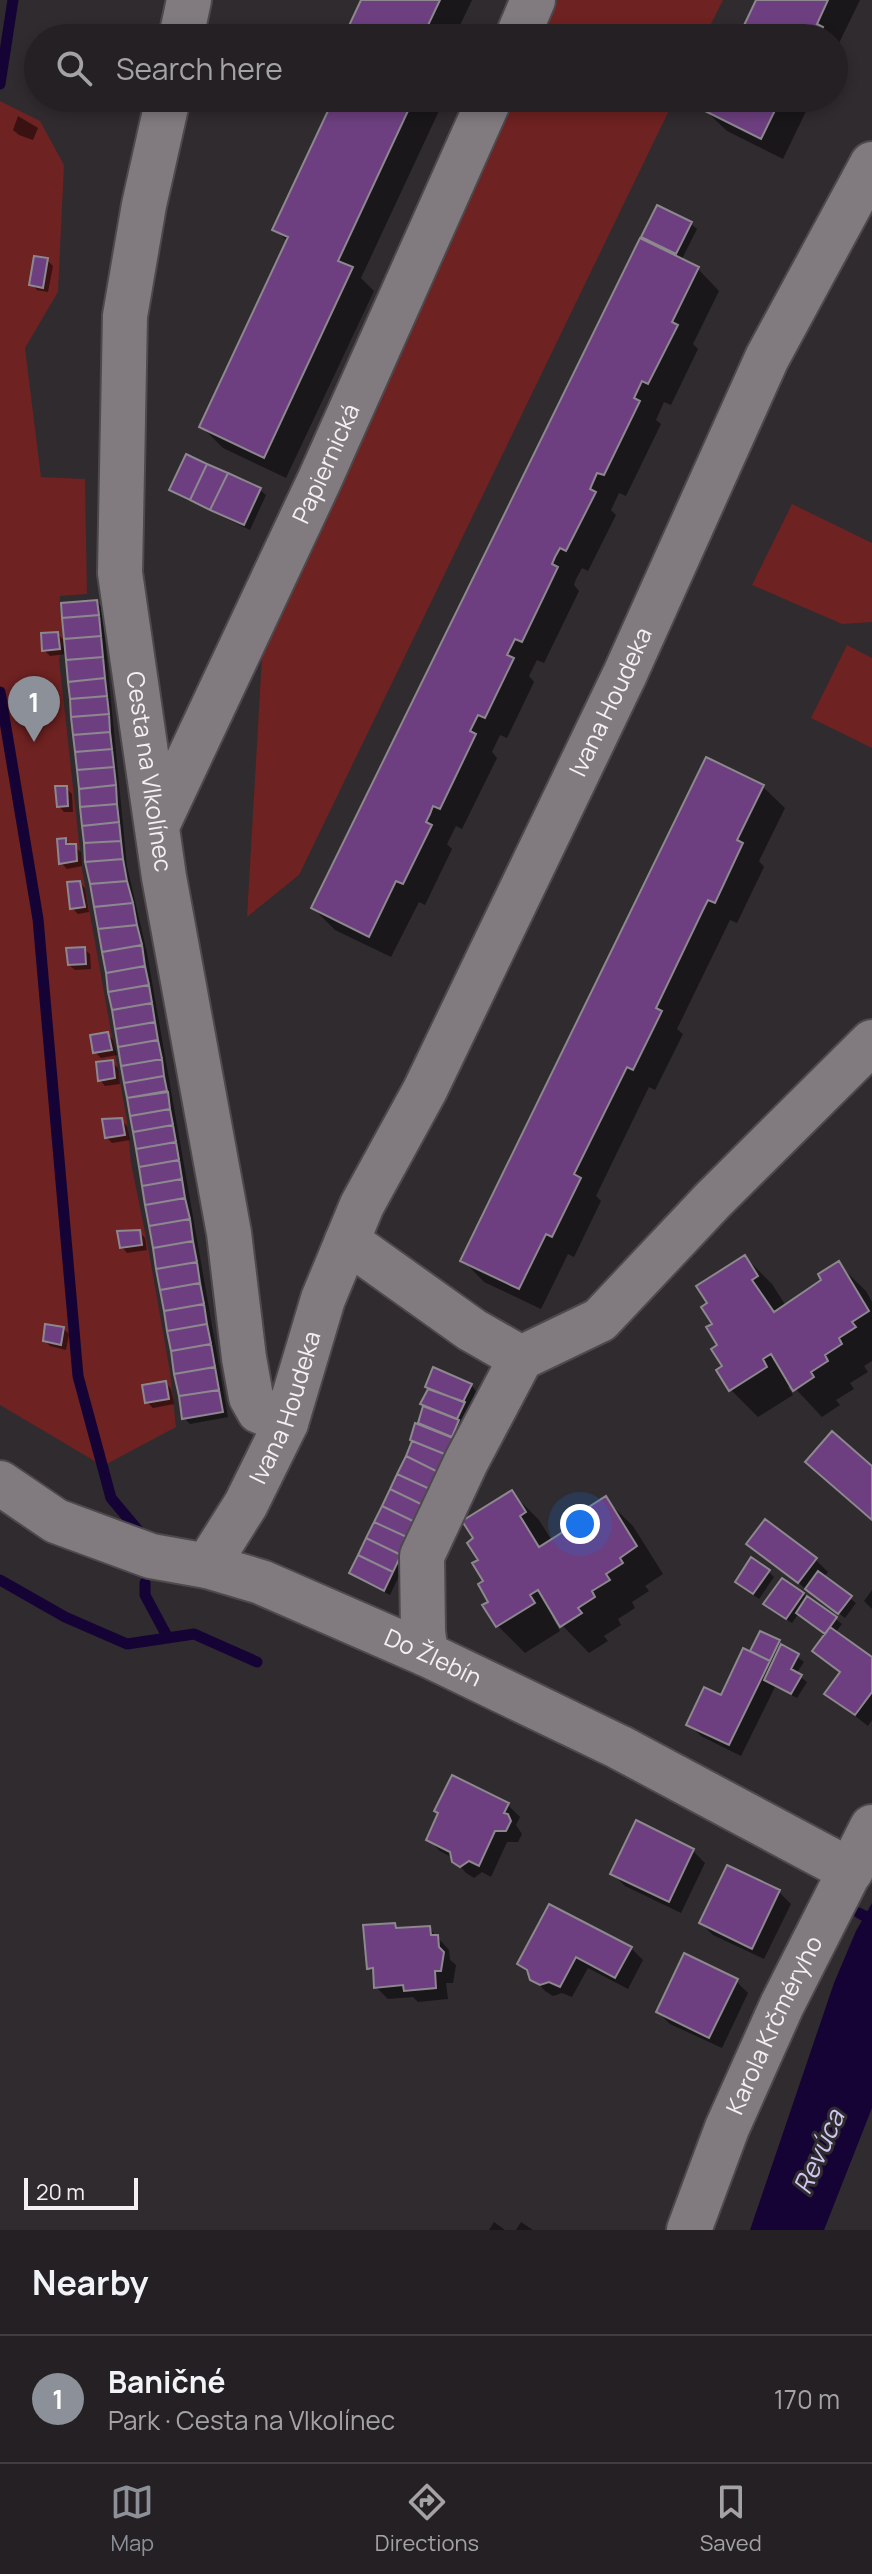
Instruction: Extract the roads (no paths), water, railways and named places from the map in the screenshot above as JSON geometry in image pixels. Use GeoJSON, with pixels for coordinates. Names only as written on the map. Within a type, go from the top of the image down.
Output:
{"type":"FeatureCollection","features":[{"type":"Feature","properties":{"kind":"street"},"geometry":{"type":"LineString","coordinates":[[184,24],[189,0]]}},
{"type":"Feature","properties":{"kind":"street"},"geometry":{"type":"LineString","coordinates":[[523,24],[533,0]]}},
{"type":"Feature","properties":{"kind":"street","name":"Cesta na Vlkolínec"},"geometry":{"type":"LineString","coordinates":[[165,112],[144,205],[125,316],[120,573],[167,892],[229,1233],[251,1397],[259,1411],[286,1423]]}},
{"type":"Feature","properties":{"kind":"street","name":"Papiernická"},"geometry":{"type":"LineString","coordinates":[[157,826],[327,465],[484,112]]}},
{"type":"Feature","properties":{"kind":"street","name":"Ivana Houdeka"},"geometry":{"type":"LineString","coordinates":[[207,1566],[246,1504],[286,1423],[323,1299],[362,1205],[425,1090],[625,674],[767,358],[872,164]]}},
{"type":"Feature","properties":{"kind":"street"},"geometry":{"type":"LineString","coordinates":[[426,1654],[422,1556],[466,1462],[521,1358],[600,1320],[713,1200],[872,1042]]}},
{"type":"Feature","properties":{"kind":"street"},"geometry":{"type":"LineString","coordinates":[[347,1241],[472,1330],[521,1358]]}},
{"type":"Feature","properties":{"kind":"street","name":"Do Žlebín"},"geometry":{"type":"LineString","coordinates":[[0,1483],[56,1521],[151,1556],[207,1566],[261,1582],[426,1654],[619,1747],[851,1871]]}},
{"type":"Feature","properties":{"kind":"street","name":"Karola Krčméryho"},"geometry":{"type":"LineString","coordinates":[[689,2230],[727,2128],[782,2005],[872,1827]]}},
{"type":"Feature","properties":{"kind":"water","name":"Revúca"},"geometry":{"type":"Polygon","coordinates":[[[872,1903],[872,2108],[824,2230],[750,2230],[834,1983],[856,1931],[872,1903]]]}},
{"type":"Feature","properties":{"kind":"waterway"},"geometry":{"type":"LineString","coordinates":[[0,84],[13,0]]}},
{"type":"Feature","properties":{"kind":"waterway"},"geometry":{"type":"LineString","coordinates":[[0,692],[38,919],[78,1376],[111,1498],[142,1535]]}},
{"type":"Feature","properties":{"kind":"waterway"},"geometry":{"type":"LineString","coordinates":[[0,1580],[65,1617],[127,1644],[194,1634],[257,1662]]}},
{"type":"Feature","properties":{"kind":"waterway"},"geometry":{"type":"LineString","coordinates":[[145,1583],[145,1595],[168,1638]]}},
{"type":"Feature","properties":{"kind":"waterway"},"geometry":{"type":"LineString","coordinates":[[859,1913],[872,1920]]}},
{"type":"Feature","properties":{"kind":"place","name":"Baničné"},"geometry":{"type":"Point","coordinates":[34,742]}}]}
